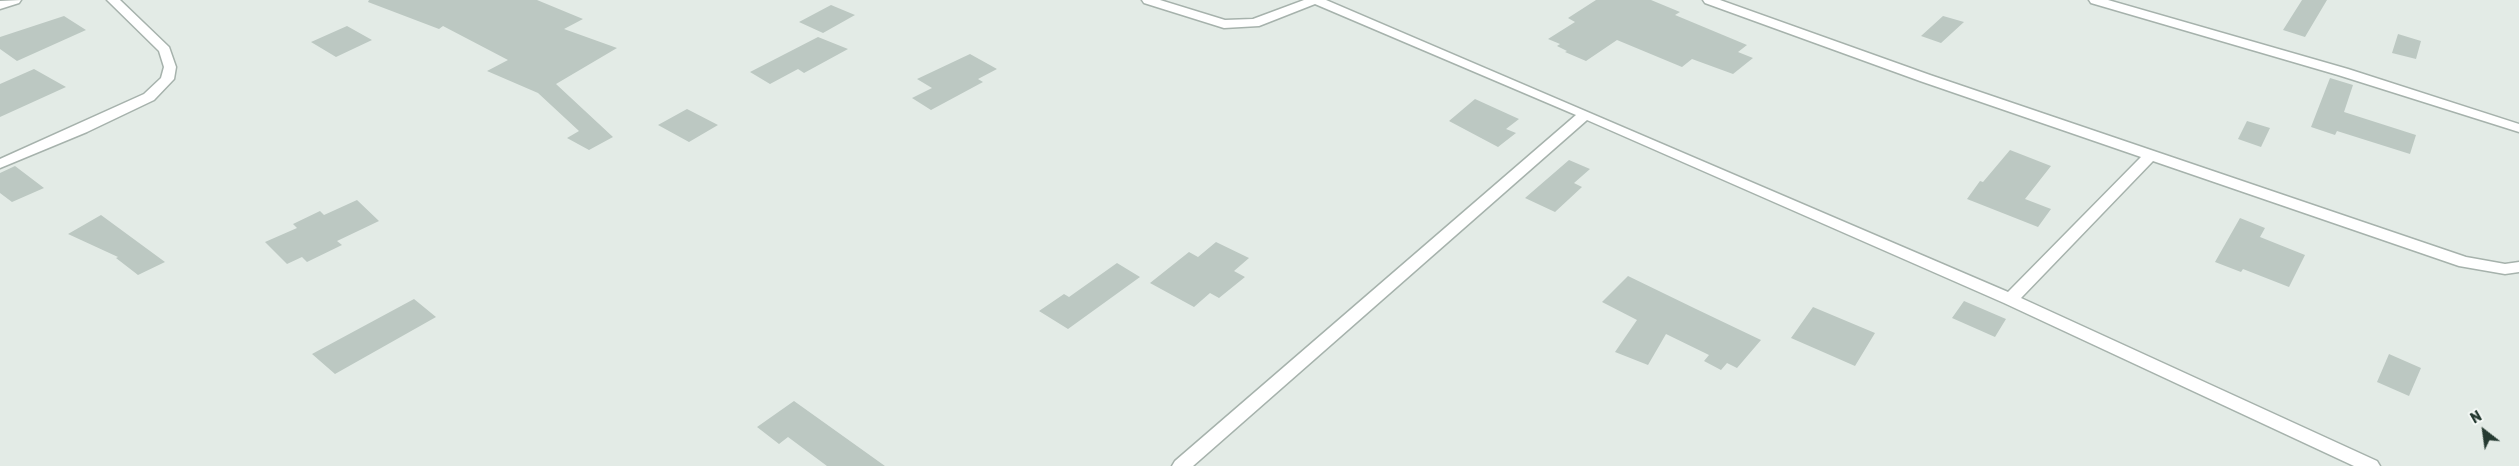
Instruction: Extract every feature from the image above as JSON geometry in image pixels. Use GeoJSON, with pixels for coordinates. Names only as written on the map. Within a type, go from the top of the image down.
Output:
{"type":"FeatureCollection","features":[{"type":"Feature","properties":{"kind":"street"},"geometry":{"type":"LineString","coordinates":[[0,5],[15,0]]}},
{"type":"Feature","properties":{"kind":"street"},"geometry":{"type":"LineString","coordinates":[[0,164],[82,129],[149,97],[167,79],[170,67],[165,50],[112,0]]}},
{"type":"Feature","properties":{"kind":"street"},"geometry":{"type":"LineString","coordinates":[[1148,0],[1224,24],[1255,23],[1315,0],[1586,114],[2010,299],[2372,466]]}},
{"type":"Feature","properties":{"kind":"street"},"geometry":{"type":"LineString","coordinates":[[1709,0],[2464,262],[2506,269],[2519,267]]}},
{"type":"Feature","properties":{"kind":"street"},"geometry":{"type":"LineString","coordinates":[[2095,0],[2342,72],[2519,128]]}},
{"type":"Feature","properties":{"kind":"street"},"geometry":{"type":"LineString","coordinates":[[1181,466],[1586,114]]}},
{"type":"Feature","properties":{"kind":"street"},"geometry":{"type":"LineString","coordinates":[[2010,299],[2151,154]]}},
{"type":"Feature","properties":{"kind":"building"},"geometry":{"type":"Polygon","coordinates":[[[369,0],[537,0],[583,19],[564,29],[617,48],[556,84],[613,137],[589,150],[567,138],[579,131],[538,93],[487,71],[508,60],[443,26],[439,29],[368,2],[369,0]]]}},
{"type":"Feature","properties":{"kind":"building"},"geometry":{"type":"Polygon","coordinates":[[[1596,0],[1651,0],[1680,12],[1675,15],[1747,45],[1738,52],[1753,58],[1733,74],[1692,59],[1682,67],[1617,40],[1586,61],[1565,52],[1567,51],[1557,46],[1560,44],[1548,39],[1575,22],[1568,18],[1596,0]]]}},
{"type":"Feature","properties":{"kind":"building"},"geometry":{"type":"Polygon","coordinates":[[[2302,0],[2327,0],[2305,37],[2283,30],[2302,0]]]}},
{"type":"Feature","properties":{"kind":"building"},"geometry":{"type":"Polygon","coordinates":[[[831,5],[855,15],[823,33],[799,22],[831,5]]]}},
{"type":"Feature","properties":{"kind":"building"},"geometry":{"type":"Polygon","coordinates":[[[64,16],[86,30],[17,61],[0,49],[0,37],[64,16]]]}},
{"type":"Feature","properties":{"kind":"building"},"geometry":{"type":"Polygon","coordinates":[[[1943,16],[1964,22],[1941,43],[1921,36],[1943,16]]]}},
{"type":"Feature","properties":{"kind":"building"},"geometry":{"type":"Polygon","coordinates":[[[347,26],[372,40],[336,57],[311,42],[347,26]]]}},
{"type":"Feature","properties":{"kind":"building"},"geometry":{"type":"Polygon","coordinates":[[[2398,34],[2421,41],[2416,59],[2392,53],[2398,34]]]}},
{"type":"Feature","properties":{"kind":"building"},"geometry":{"type":"Polygon","coordinates":[[[818,37],[848,49],[804,73],[798,69],[770,84],[750,72],[818,37]]]}},
{"type":"Feature","properties":{"kind":"building"},"geometry":{"type":"Polygon","coordinates":[[[970,54],[997,69],[978,79],[983,82],[931,110],[912,98],[932,88],[917,79],[970,54]]]}},
{"type":"Feature","properties":{"kind":"building"},"geometry":{"type":"Polygon","coordinates":[[[34,69],[66,87],[0,117],[0,84],[34,69]]]}},
{"type":"Feature","properties":{"kind":"building"},"geometry":{"type":"Polygon","coordinates":[[[2330,78],[2353,85],[2344,112],[2416,135],[2410,154],[2337,131],[2335,135],[2311,127],[2330,78]]]}},
{"type":"Feature","properties":{"kind":"building"},"geometry":{"type":"Polygon","coordinates":[[[1475,99],[1519,119],[1506,129],[1516,133],[1498,147],[1449,121],[1475,99]]]}},
{"type":"Feature","properties":{"kind":"building"},"geometry":{"type":"Polygon","coordinates":[[[687,109],[718,125],[689,142],[658,125],[687,109]]]}},
{"type":"Feature","properties":{"kind":"building"},"geometry":{"type":"Polygon","coordinates":[[[2247,121],[2270,128],[2261,147],[2238,139],[2247,121]]]}},
{"type":"Feature","properties":{"kind":"building"},"geometry":{"type":"Polygon","coordinates":[[[2010,150],[2051,166],[2025,199],[2051,209],[2038,227],[1967,199],[1980,181],[1983,182],[2010,150]]]}},
{"type":"Feature","properties":{"kind":"building"},"geometry":{"type":"Polygon","coordinates":[[[1569,160],[1590,169],[1574,183],[1582,187],[1555,212],[1525,198],[1569,160]]]}},
{"type":"Feature","properties":{"kind":"building"},"geometry":{"type":"Polygon","coordinates":[[[15,166],[44,188],[12,202],[0,193],[0,173],[15,166]]]}},
{"type":"Feature","properties":{"kind":"building"},"geometry":{"type":"Polygon","coordinates":[[[357,200],[379,221],[337,241],[342,245],[307,262],[302,257],[287,264],[265,242],[297,228],[293,224],[320,211],[324,215],[357,200]]]}},
{"type":"Feature","properties":{"kind":"building"},"geometry":{"type":"Polygon","coordinates":[[[101,215],[165,262],[138,275],[116,258],[118,257],[68,234],[101,215]]]}},
{"type":"Feature","properties":{"kind":"building"},"geometry":{"type":"Polygon","coordinates":[[[2240,218],[2265,228],[2260,237],[2305,255],[2289,287],[2243,269],[2241,272],[2215,262],[2240,218]]]}},
{"type":"Feature","properties":{"kind":"building"},"geometry":{"type":"Polygon","coordinates":[[[1216,242],[1249,258],[1234,271],[1245,277],[1219,298],[1210,293],[1194,307],[1150,283],[1189,252],[1198,257],[1216,242]]]}},
{"type":"Feature","properties":{"kind":"building"},"geometry":{"type":"Polygon","coordinates":[[[1117,263],[1140,277],[1068,329],[1039,311],[1064,294],[1069,297],[1117,263]]]}},
{"type":"Feature","properties":{"kind":"building"},"geometry":{"type":"Polygon","coordinates":[[[1628,276],[1761,340],[1737,368],[1727,363],[1721,370],[1704,361],[1709,355],[1666,334],[1648,365],[1615,352],[1637,320],[1602,302],[1628,276]]]}},
{"type":"Feature","properties":{"kind":"building"},"geometry":{"type":"Polygon","coordinates":[[[414,299],[436,317],[335,374],[312,354],[414,299]]]}},
{"type":"Feature","properties":{"kind":"building"},"geometry":{"type":"Polygon","coordinates":[[[1964,301],[2006,319],[1995,337],[1952,318],[1964,301]]]}},
{"type":"Feature","properties":{"kind":"building"},"geometry":{"type":"Polygon","coordinates":[[[1813,307],[1875,333],[1855,366],[1791,338],[1813,307]]]}},
{"type":"Feature","properties":{"kind":"building"},"geometry":{"type":"Polygon","coordinates":[[[2389,354],[2421,368],[2409,396],[2377,382],[2389,354]]]}},
{"type":"Feature","properties":{"kind":"building"},"geometry":{"type":"Polygon","coordinates":[[[794,401],[885,466],[827,466],[788,437],[779,444],[757,427],[794,401]]]}}]}
